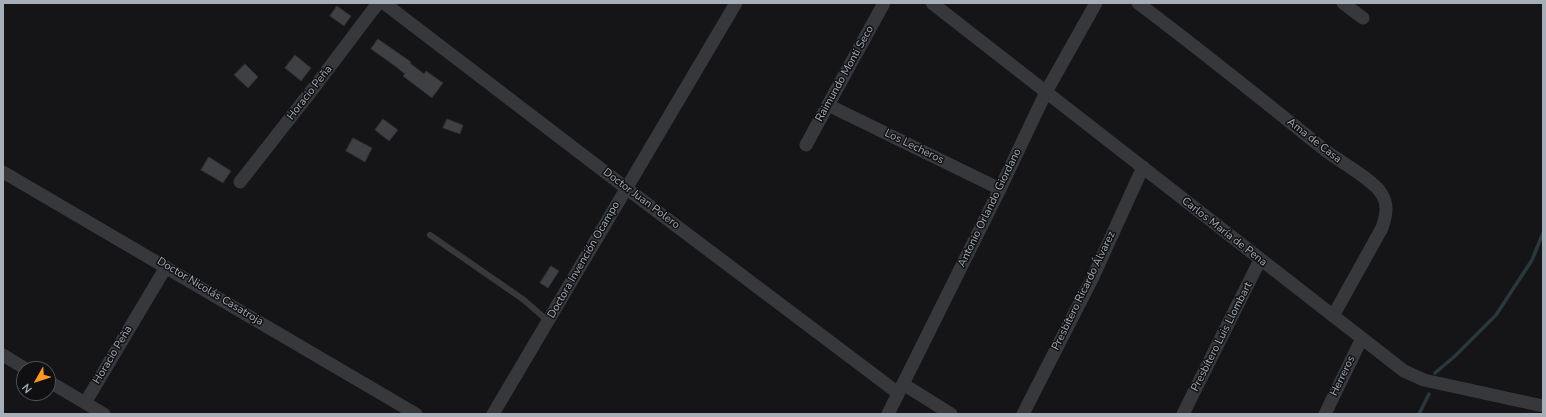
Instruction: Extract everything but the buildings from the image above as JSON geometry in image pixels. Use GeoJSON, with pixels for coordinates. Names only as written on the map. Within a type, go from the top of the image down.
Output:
{"type":"FeatureCollection","features":[{"type":"Feature","properties":{"kind":"street","name":"Horacio Peña"},"geometry":{"type":"LineString","coordinates":[[240,182],[378,3]]}},
{"type":"Feature","properties":{"kind":"street","name":"Doctor Juan Polero"},"geometry":{"type":"LineString","coordinates":[[384,3],[626,188],[900,389],[951,414]]}},
{"type":"Feature","properties":{"kind":"street","name":"Doctora Invención Ocampo"},"geometry":{"type":"LineString","coordinates":[[493,414],[549,322],[626,188],[736,3]]}},
{"type":"Feature","properties":{"kind":"street","name":"Raimundo Monti Seco"},"geometry":{"type":"LineString","coordinates":[[806,144],[884,3]]}},
{"type":"Feature","properties":{"kind":"street","name":"Carlos María de Pena"},"geometry":{"type":"LineString","coordinates":[[932,3],[1260,260],[1393,363],[1414,377],[1543,406]]}},
{"type":"Feature","properties":{"kind":"street","name":"Antonio Orlando Giordano"},"geometry":{"type":"LineString","coordinates":[[888,414],[1000,189],[1046,92],[1096,3]]}},
{"type":"Feature","properties":{"kind":"street","name":"Ama de Casa"},"geometry":{"type":"LineString","coordinates":[[1138,3],[1236,78],[1337,160],[1374,185],[1384,198],[1387,210],[1382,228],[1333,316]]}},
{"type":"Feature","properties":{"kind":"street"},"geometry":{"type":"LineString","coordinates":[[1343,3],[1362,18]]}},
{"type":"Feature","properties":{"kind":"street","name":"Los Lecheros"},"geometry":{"type":"LineString","coordinates":[[828,105],[1000,189]]}},
{"type":"Feature","properties":{"kind":"street","name":"Presbítero Ricardo Álvarez"},"geometry":{"type":"LineString","coordinates":[[1023,414],[1089,284],[1143,167]]}},
{"type":"Feature","properties":{"kind":"street","name":"Doctor Nicolás Casatroja"},"geometry":{"type":"LineString","coordinates":[[3,172],[416,414]]}},
{"type":"Feature","properties":{"kind":"street","name":"Presbítero Luis Llombart"},"geometry":{"type":"LineString","coordinates":[[1183,414],[1260,260]]}},
{"type":"Feature","properties":{"kind":"street","name":"Horacio Peña"},"geometry":{"type":"LineString","coordinates":[[85,403],[166,267]]}},
{"type":"Feature","properties":{"kind":"street","name":"Herreros"},"geometry":{"type":"LineString","coordinates":[[1325,414],[1362,338]]}},
{"type":"Feature","properties":{"kind":"street"},"geometry":{"type":"LineString","coordinates":[[3,356],[16,363]]}},
{"type":"Feature","properties":{"kind":"street"},"geometry":{"type":"LineString","coordinates":[[56,387],[104,414]]}},
{"type":"Feature","properties":{"kind":"lane"},"geometry":{"type":"LineString","coordinates":[[430,235],[524,300],[549,322]]}},
{"type":"Feature","properties":{"kind":"waterway"},"geometry":{"type":"LineString","coordinates":[[1435,373],[1455,356],[1496,315],[1532,260],[1543,233]]}},
{"type":"Feature","properties":{"kind":"waterway"},"geometry":{"type":"LineString","coordinates":[[1419,414],[1429,394]]}}]}
